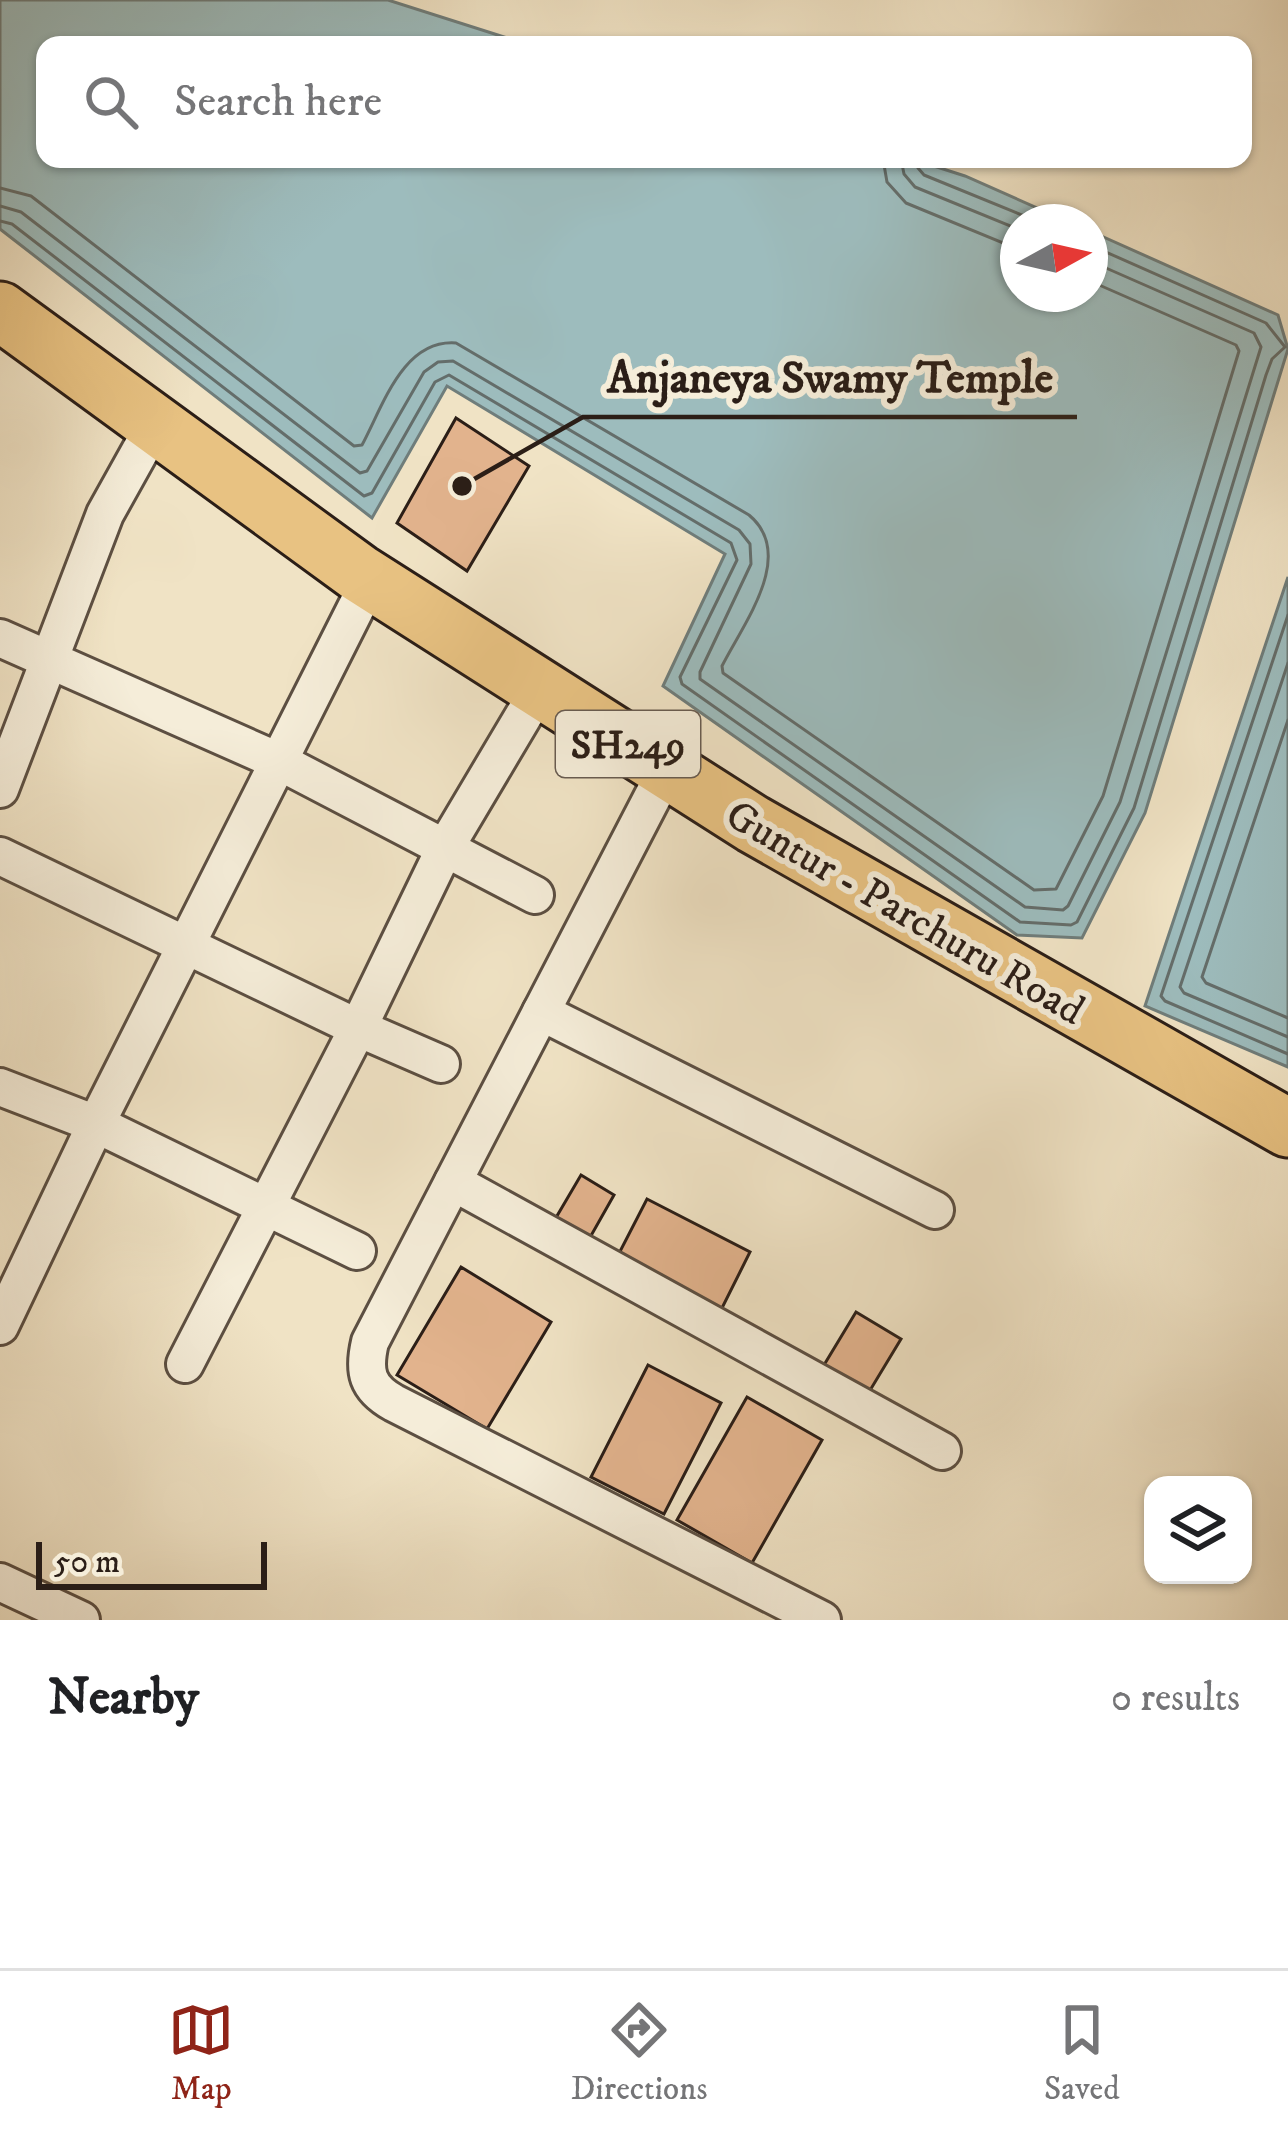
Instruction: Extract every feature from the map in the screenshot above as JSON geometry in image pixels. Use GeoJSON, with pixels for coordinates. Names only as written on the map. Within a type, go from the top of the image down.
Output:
{"type":"FeatureCollection","features":[{"type":"Feature","properties":{"kind":"main road","name":"Guntur - Parchuru Road"},"geometry":{"type":"LineString","coordinates":[[6,327],[370,580],[753,824],[1288,1128]]}},
{"type":"Feature","properties":{"kind":"street"},"geometry":{"type":"LineString","coordinates":[[0,789],[105,514],[154,426]]}},
{"type":"Feature","properties":{"kind":"street"},"geometry":{"type":"LineString","coordinates":[[4,1308],[370,580]]}},
{"type":"Feature","properties":{"kind":"street"},"geometry":{"type":"LineString","coordinates":[[0,638],[278,761],[535,895]]}},
{"type":"Feature","properties":{"kind":"street"},"geometry":{"type":"LineString","coordinates":[[185,1364],[446,848],[540,688]]}},
{"type":"Feature","properties":{"kind":"street"},"geometry":{"type":"LineString","coordinates":[[667,769],[370,1342],[365,1364],[377,1394],[822,1620]]}},
{"type":"Feature","properties":{"kind":"street"},"geometry":{"type":"LineString","coordinates":[[0,856],[441,1064]]}},
{"type":"Feature","properties":{"kind":"street"},"geometry":{"type":"LineString","coordinates":[[542,1012],[935,1210]]}},
{"type":"Feature","properties":{"kind":"street"},"geometry":{"type":"LineString","coordinates":[[0,1087],[96,1124],[357,1251]]}},
{"type":"Feature","properties":{"kind":"street"},"geometry":{"type":"LineString","coordinates":[[453,1182],[942,1450]]}},
{"type":"Feature","properties":{"kind":"street"},"geometry":{"type":"LineString","coordinates":[[0,1582],[81,1620]]}},
{"type":"Feature","properties":{"kind":"water"},"geometry":{"type":"Polygon","coordinates":[[[0,0],[388,0],[501,36],[36,36],[36,168],[940,168],[1028,204],[1000,204],[1000,312],[1108,312],[1108,239],[1278,315],[1288,349],[1145,813],[1082,938],[1017,935],[663,686],[725,554],[447,386],[372,518],[0,229],[0,0]]]}},
{"type":"Feature","properties":{"kind":"water"},"geometry":{"type":"Polygon","coordinates":[[[1288,577],[1288,1067],[1145,1006],[1288,577]]]}},
{"type":"Feature","properties":{"kind":"building"},"geometry":{"type":"Polygon","coordinates":[[[456,418],[529,466],[467,571],[397,523],[456,418]]]}},
{"type":"Feature","properties":{"kind":"building"},"geometry":{"type":"Polygon","coordinates":[[[581,1175],[614,1195],[588,1241],[554,1221],[581,1175]]]}},
{"type":"Feature","properties":{"kind":"building"},"geometry":{"type":"Polygon","coordinates":[[[647,1199],[750,1252],[718,1316],[614,1263],[647,1199]]]}},
{"type":"Feature","properties":{"kind":"building"},"geometry":{"type":"Polygon","coordinates":[[[461,1267],[551,1322],[487,1429],[397,1375],[461,1267]]]}},
{"type":"Feature","properties":{"kind":"building"},"geometry":{"type":"Polygon","coordinates":[[[856,1312],[901,1339],[869,1392],[824,1365],[856,1312]]]}},
{"type":"Feature","properties":{"kind":"building"},"geometry":{"type":"Polygon","coordinates":[[[648,1365],[721,1403],[664,1514],[591,1477],[648,1365]]]}},
{"type":"Feature","properties":{"kind":"building"},"geometry":{"type":"Polygon","coordinates":[[[747,1397],[822,1440],[752,1563],[677,1520],[747,1397]]]}},
{"type":"Feature","properties":{"kind":"place","name":"Anjaneya Swamy Temple"},"geometry":{"type":"Point","coordinates":[462,486]}}]}
